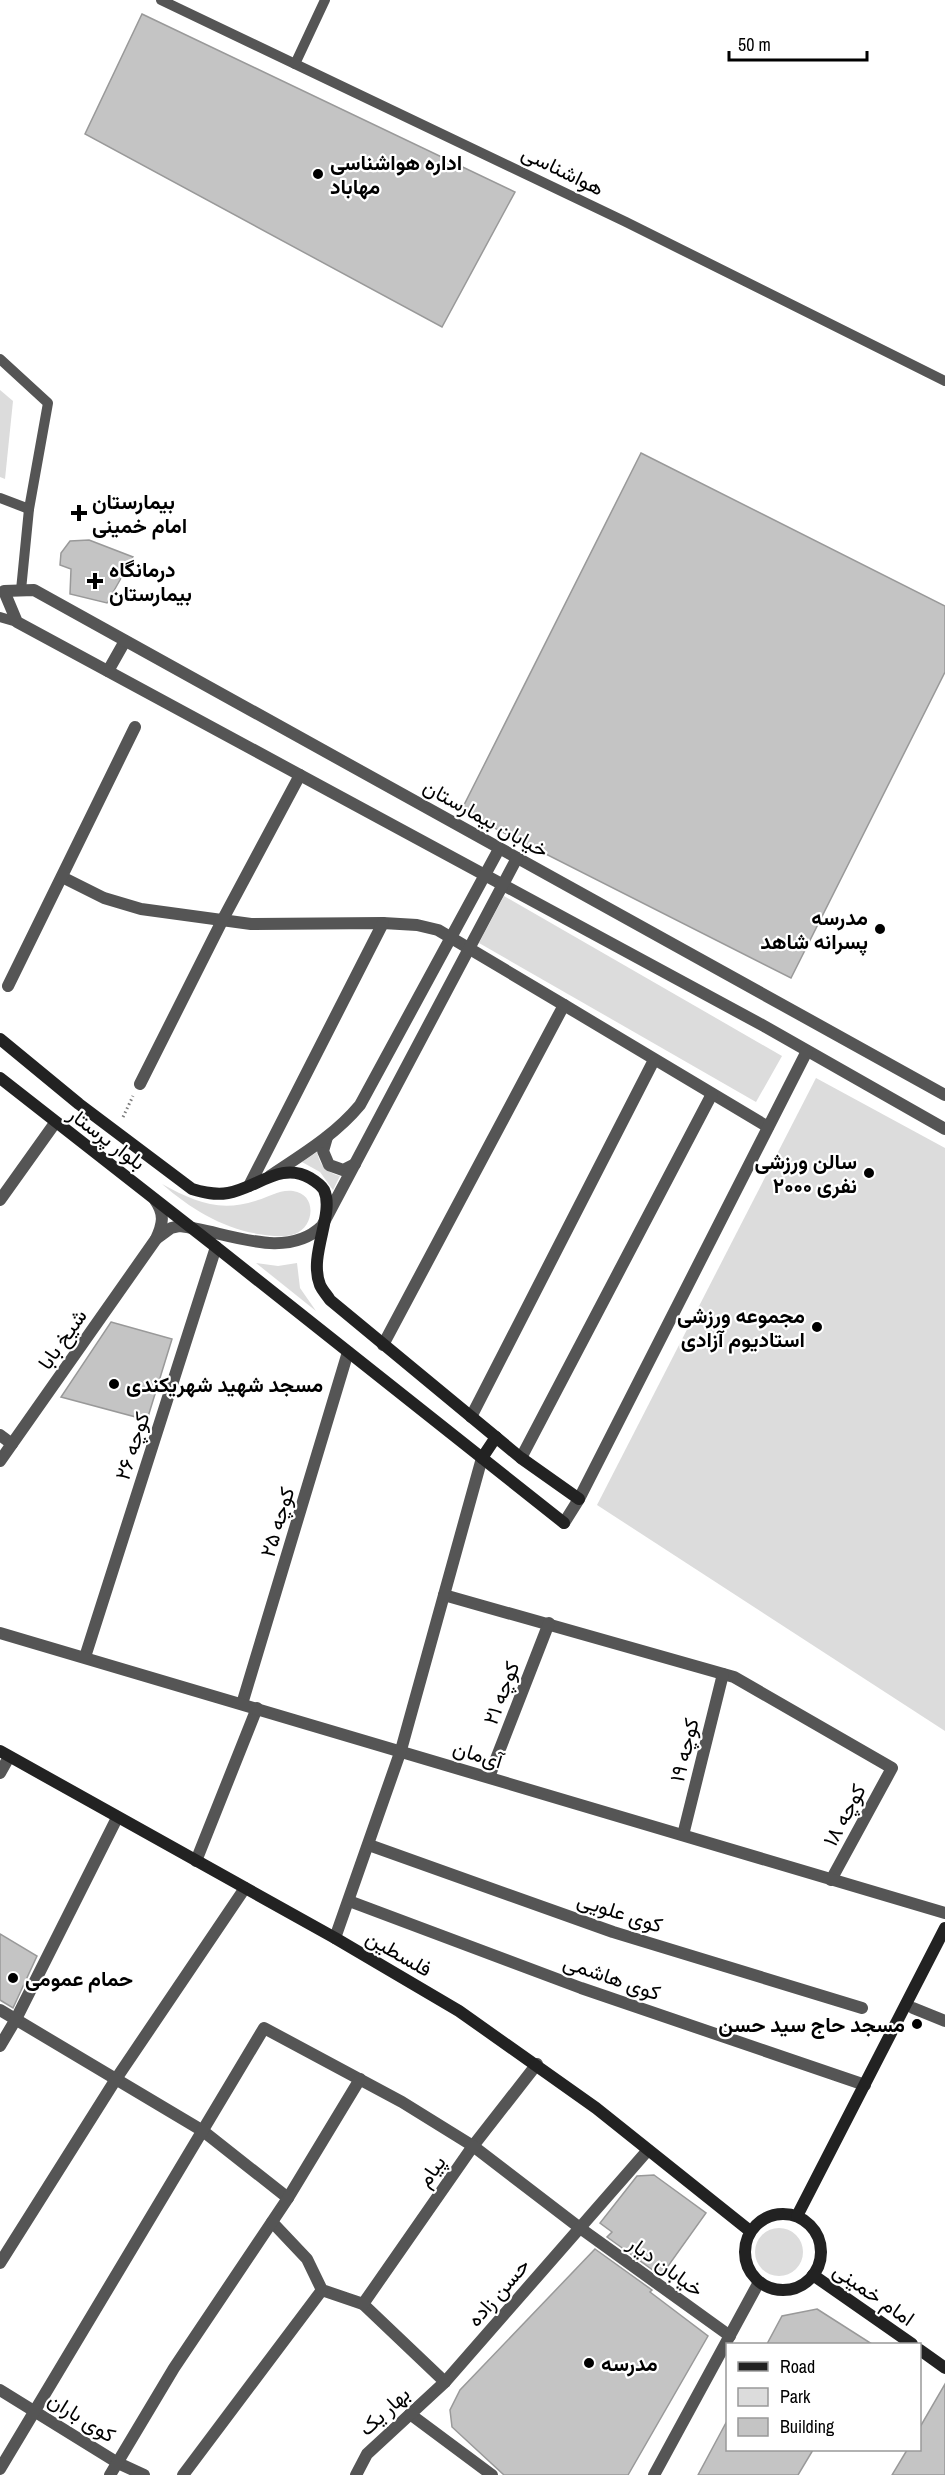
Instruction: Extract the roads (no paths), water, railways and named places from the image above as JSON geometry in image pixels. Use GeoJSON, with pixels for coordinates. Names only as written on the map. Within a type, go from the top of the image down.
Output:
{"type":"FeatureCollection","features":[{"type":"Feature","properties":{"kind":"main road"},"geometry":{"type":"LineString","coordinates":[[0,1039],[115,1132],[192,1189],[210,1195],[230,1193],[269,1176],[293,1172],[316,1181],[324,1190],[327,1202],[316,1265],[320,1286],[330,1300],[521,1458],[579,1499]]}},
{"type":"Feature","properties":{"kind":"main road","name":"بلوار پرستار"},"geometry":{"type":"LineString","coordinates":[[0,1078],[55,1124],[151,1195],[564,1523]]}},
{"type":"Feature","properties":{"kind":"main road"},"geometry":{"type":"LineString","coordinates":[[482,1458],[496,1437]]}},
{"type":"Feature","properties":{"kind":"main road","name":"فلسطین"},"geometry":{"type":"LineString","coordinates":[[5,1754],[335,1938],[459,2011],[537,2064],[596,2108],[750,2231]]}},
{"type":"Feature","properties":{"kind":"main road"},"geometry":{"type":"LineString","coordinates":[[800,2217],[945,1928]]}},
{"type":"Feature","properties":{"kind":"main road"},"geometry":{"type":"LineString","coordinates":[[800,2217],[945,1945]]}},
{"type":"Feature","properties":{"kind":"main road"},"geometry":{"type":"LineString","coordinates":[[780,2213],[800,2217],[813,2227],[819,2238],[821,2251],[819,2264],[813,2275],[799,2286],[782,2290],[770,2288],[751,2274],[744,2253],[750,2231],[768,2216],[780,2213]]}},
{"type":"Feature","properties":{"kind":"main road","name":"امام خمینی"},"geometry":{"type":"LineString","coordinates":[[813,2275],[911,2343]]}},
{"type":"Feature","properties":{"kind":"main road","name":"امام خمینی"},"geometry":{"type":"LineString","coordinates":[[921,2351],[945,2368]]}},
{"type":"Feature","properties":{"kind":"street","name":"خیابان بیمارستان"},"geometry":{"type":"LineString","coordinates":[[2,592],[34,590],[945,1095]]}},
{"type":"Feature","properties":{"kind":"street"},"geometry":{"type":"LineString","coordinates":[[2,592],[17,622],[485,875],[945,1129]]}},
{"type":"Feature","properties":{"kind":"street"},"geometry":{"type":"LineString","coordinates":[[108,671],[125,641]]}},
{"type":"Feature","properties":{"kind":"street"},"geometry":{"type":"LineString","coordinates":[[8,986],[135,727]]}},
{"type":"Feature","properties":{"kind":"street"},"geometry":{"type":"LineString","coordinates":[[140,1084],[223,919],[300,775]]}},
{"type":"Feature","properties":{"kind":"street"},"geometry":{"type":"LineString","coordinates":[[269,1176],[345,1123],[369,1091],[500,849]]}},
{"type":"Feature","properties":{"kind":"street"},"geometry":{"type":"LineString","coordinates":[[156,1239],[171,1228],[192,1228],[279,1243],[302,1240],[312,1236],[322,1226],[517,858]]}},
{"type":"Feature","properties":{"kind":"street"},"geometry":{"type":"LineString","coordinates":[[62,877],[104,898],[141,909],[251,924],[383,923],[417,925],[438,930],[768,1127]]}},
{"type":"Feature","properties":{"kind":"street"},"geometry":{"type":"LineString","coordinates":[[249,1186],[383,923]]}},
{"type":"Feature","properties":{"kind":"street"},"geometry":{"type":"LineString","coordinates":[[383,1345],[564,1005]]}},
{"type":"Feature","properties":{"kind":"street"},"geometry":{"type":"LineString","coordinates":[[564,1523],[579,1499],[807,1051]]}},
{"type":"Feature","properties":{"kind":"street"},"geometry":{"type":"LineString","coordinates":[[471,1417],[654,1060]]}},
{"type":"Feature","properties":{"kind":"street"},"geometry":{"type":"LineString","coordinates":[[521,1458],[712,1094]]}},
{"type":"Feature","properties":{"kind":"street"},"geometry":{"type":"LineString","coordinates":[[0,1200],[55,1124]]}},
{"type":"Feature","properties":{"kind":"street"},"geometry":{"type":"LineString","coordinates":[[328,1137],[323,1151],[329,1165],[343,1170],[355,1164]]}},
{"type":"Feature","properties":{"kind":"street"},"geometry":{"type":"LineString","coordinates":[[151,1195],[163,1215],[163,1222],[156,1239]]}},
{"type":"Feature","properties":{"kind":"street","name":"شیخ بابا"},"geometry":{"type":"LineString","coordinates":[[0,1461],[156,1239]]}},
{"type":"Feature","properties":{"kind":"street","name":"کوچه ۲۶"},"geometry":{"type":"LineString","coordinates":[[85,1657],[216,1246]]}},
{"type":"Feature","properties":{"kind":"street","name":"کوچه ۲۵"},"geometry":{"type":"LineString","coordinates":[[242,1704],[348,1352]]}},
{"type":"Feature","properties":{"kind":"street"},"geometry":{"type":"LineString","coordinates":[[0,1435],[12,1444]]}},
{"type":"Feature","properties":{"kind":"street"},"geometry":{"type":"LineString","coordinates":[[335,1938],[401,1750],[482,1458]]}},
{"type":"Feature","properties":{"kind":"street"},"geometry":{"type":"LineString","coordinates":[[444,1595],[723,1674]]}},
{"type":"Feature","properties":{"kind":"street","name":"کوچه ۲۱"},"geometry":{"type":"LineString","coordinates":[[489,1777],[549,1623]]}},
{"type":"Feature","properties":{"kind":"street","name":"آی‌مان"},"geometry":{"type":"LineString","coordinates":[[0,1633],[945,1913]]}},
{"type":"Feature","properties":{"kind":"street","name":"کوچه ۱۸"},"geometry":{"type":"LineString","coordinates":[[723,1674],[734,1677],[892,1768],[831,1880]]}},
{"type":"Feature","properties":{"kind":"street","name":"کوچه ۱۹"},"geometry":{"type":"LineString","coordinates":[[683,1835],[723,1674]]}},
{"type":"Feature","properties":{"kind":"street"},"geometry":{"type":"LineString","coordinates":[[196,1861],[257,1708]]}},
{"type":"Feature","properties":{"kind":"street"},"geometry":{"type":"LineString","coordinates":[[0,1773],[5,1754]]}},
{"type":"Feature","properties":{"kind":"street"},"geometry":{"type":"LineString","coordinates":[[0,2046],[16,2019],[117,1818]]}},
{"type":"Feature","properties":{"kind":"street","name":"کوی علویی"},"geometry":{"type":"LineString","coordinates":[[369,1845],[613,1932],[862,2008]]}},
{"type":"Feature","properties":{"kind":"street"},"geometry":{"type":"LineString","coordinates":[[0,2263],[116,2079],[245,1888]]}},
{"type":"Feature","properties":{"kind":"street","name":"کوی هاشمی"},"geometry":{"type":"LineString","coordinates":[[349,1900],[581,1988],[865,2085]]}},
{"type":"Feature","properties":{"kind":"street"},"geometry":{"type":"LineString","coordinates":[[913,2008],[945,2021]]}},
{"type":"Feature","properties":{"kind":"street"},"geometry":{"type":"LineString","coordinates":[[0,2010],[203,2131],[288,2198]]}},
{"type":"Feature","properties":{"kind":"street","name":"خیابان دیار"},"geometry":{"type":"LineString","coordinates":[[203,2131],[264,2028],[402,2102],[473,2146],[580,2228],[730,2336]]}},
{"type":"Feature","properties":{"kind":"street","name":"پیام"},"geometry":{"type":"LineString","coordinates":[[363,2304],[473,2146],[537,2064]]}},
{"type":"Feature","properties":{"kind":"street"},"geometry":{"type":"LineString","coordinates":[[110,2475],[174,2368],[288,2198],[360,2079]]}},
{"type":"Feature","properties":{"kind":"street"},"geometry":{"type":"LineString","coordinates":[[0,2469],[203,2131]]}},
{"type":"Feature","properties":{"kind":"street","name":"حسن زاده"},"geometry":{"type":"LineString","coordinates":[[445,2382],[648,2150]]}},
{"type":"Feature","properties":{"kind":"street"},"geometry":{"type":"LineString","coordinates":[[272,2222],[307,2259],[322,2290],[363,2304],[445,2382]]}},
{"type":"Feature","properties":{"kind":"street"},"geometry":{"type":"LineString","coordinates":[[726,2343],[759,2282]]}},
{"type":"Feature","properties":{"kind":"street"},"geometry":{"type":"LineString","coordinates":[[183,2475],[322,2290]]}},
{"type":"Feature","properties":{"kind":"street"},"geometry":{"type":"LineString","coordinates":[[654,2475],[726,2343]]}},
{"type":"Feature","properties":{"kind":"street","name":"بهار یک"},"geometry":{"type":"LineString","coordinates":[[356,2475],[367,2454],[445,2382]]}},
{"type":"Feature","properties":{"kind":"street","name":"کوی باران"},"geometry":{"type":"LineString","coordinates":[[0,2390],[118,2463],[144,2475]]}},
{"type":"Feature","properties":{"kind":"street"},"geometry":{"type":"LineString","coordinates":[[410,2414],[492,2475]]}},
{"type":"Feature","properties":{"kind":"lane","name":"هواشناسی"},"geometry":{"type":"LineString","coordinates":[[161,0],[626,222],[945,381]]}},
{"type":"Feature","properties":{"kind":"lane"},"geometry":{"type":"LineString","coordinates":[[295,64],[325,0]]}},
{"type":"Feature","properties":{"kind":"lane"},"geometry":{"type":"LineString","coordinates":[[0,359],[48,403],[29,509],[21,590]]}},
{"type":"Feature","properties":{"kind":"lane"},"geometry":{"type":"LineString","coordinates":[[0,498],[29,509]]}},
{"type":"Feature","properties":{"kind":"lane"},"geometry":{"type":"LineString","coordinates":[[0,617],[17,622]]}},
{"type":"Feature","properties":{"kind":"place","name":"اداره هواشناسی مهاباد"},"geometry":{"type":"Point","coordinates":[318,174]}},
{"type":"Feature","properties":{"kind":"place","name":"بیمارستان امام خمینی"},"geometry":{"type":"Point","coordinates":[79,513]}},
{"type":"Feature","properties":{"kind":"place","name":"درمانگاه بیمارستان"},"geometry":{"type":"Point","coordinates":[95,581]}},
{"type":"Feature","properties":{"kind":"place","name":"مدرسه پسرانه شاهد"},"geometry":{"type":"Point","coordinates":[880,929]}},
{"type":"Feature","properties":{"kind":"place","name":"سالن ورزشی ۲۰۰۰ نفری"},"geometry":{"type":"Point","coordinates":[869,1173]}},
{"type":"Feature","properties":{"kind":"place","name":"مجموعه ورزشی استادیوم آزادی"},"geometry":{"type":"Point","coordinates":[817,1327]}},
{"type":"Feature","properties":{"kind":"place","name":"مسجد شهید شهریکندی"},"geometry":{"type":"Point","coordinates":[114,1384]}},
{"type":"Feature","properties":{"kind":"place","name":"حمام عمومی"},"geometry":{"type":"Point","coordinates":[13,1978]}},
{"type":"Feature","properties":{"kind":"place","name":"مسجد حاج سید حسن"},"geometry":{"type":"Point","coordinates":[917,2024]}},
{"type":"Feature","properties":{"kind":"place","name":"مدرسه"},"geometry":{"type":"Point","coordinates":[589,2363]}}]}
